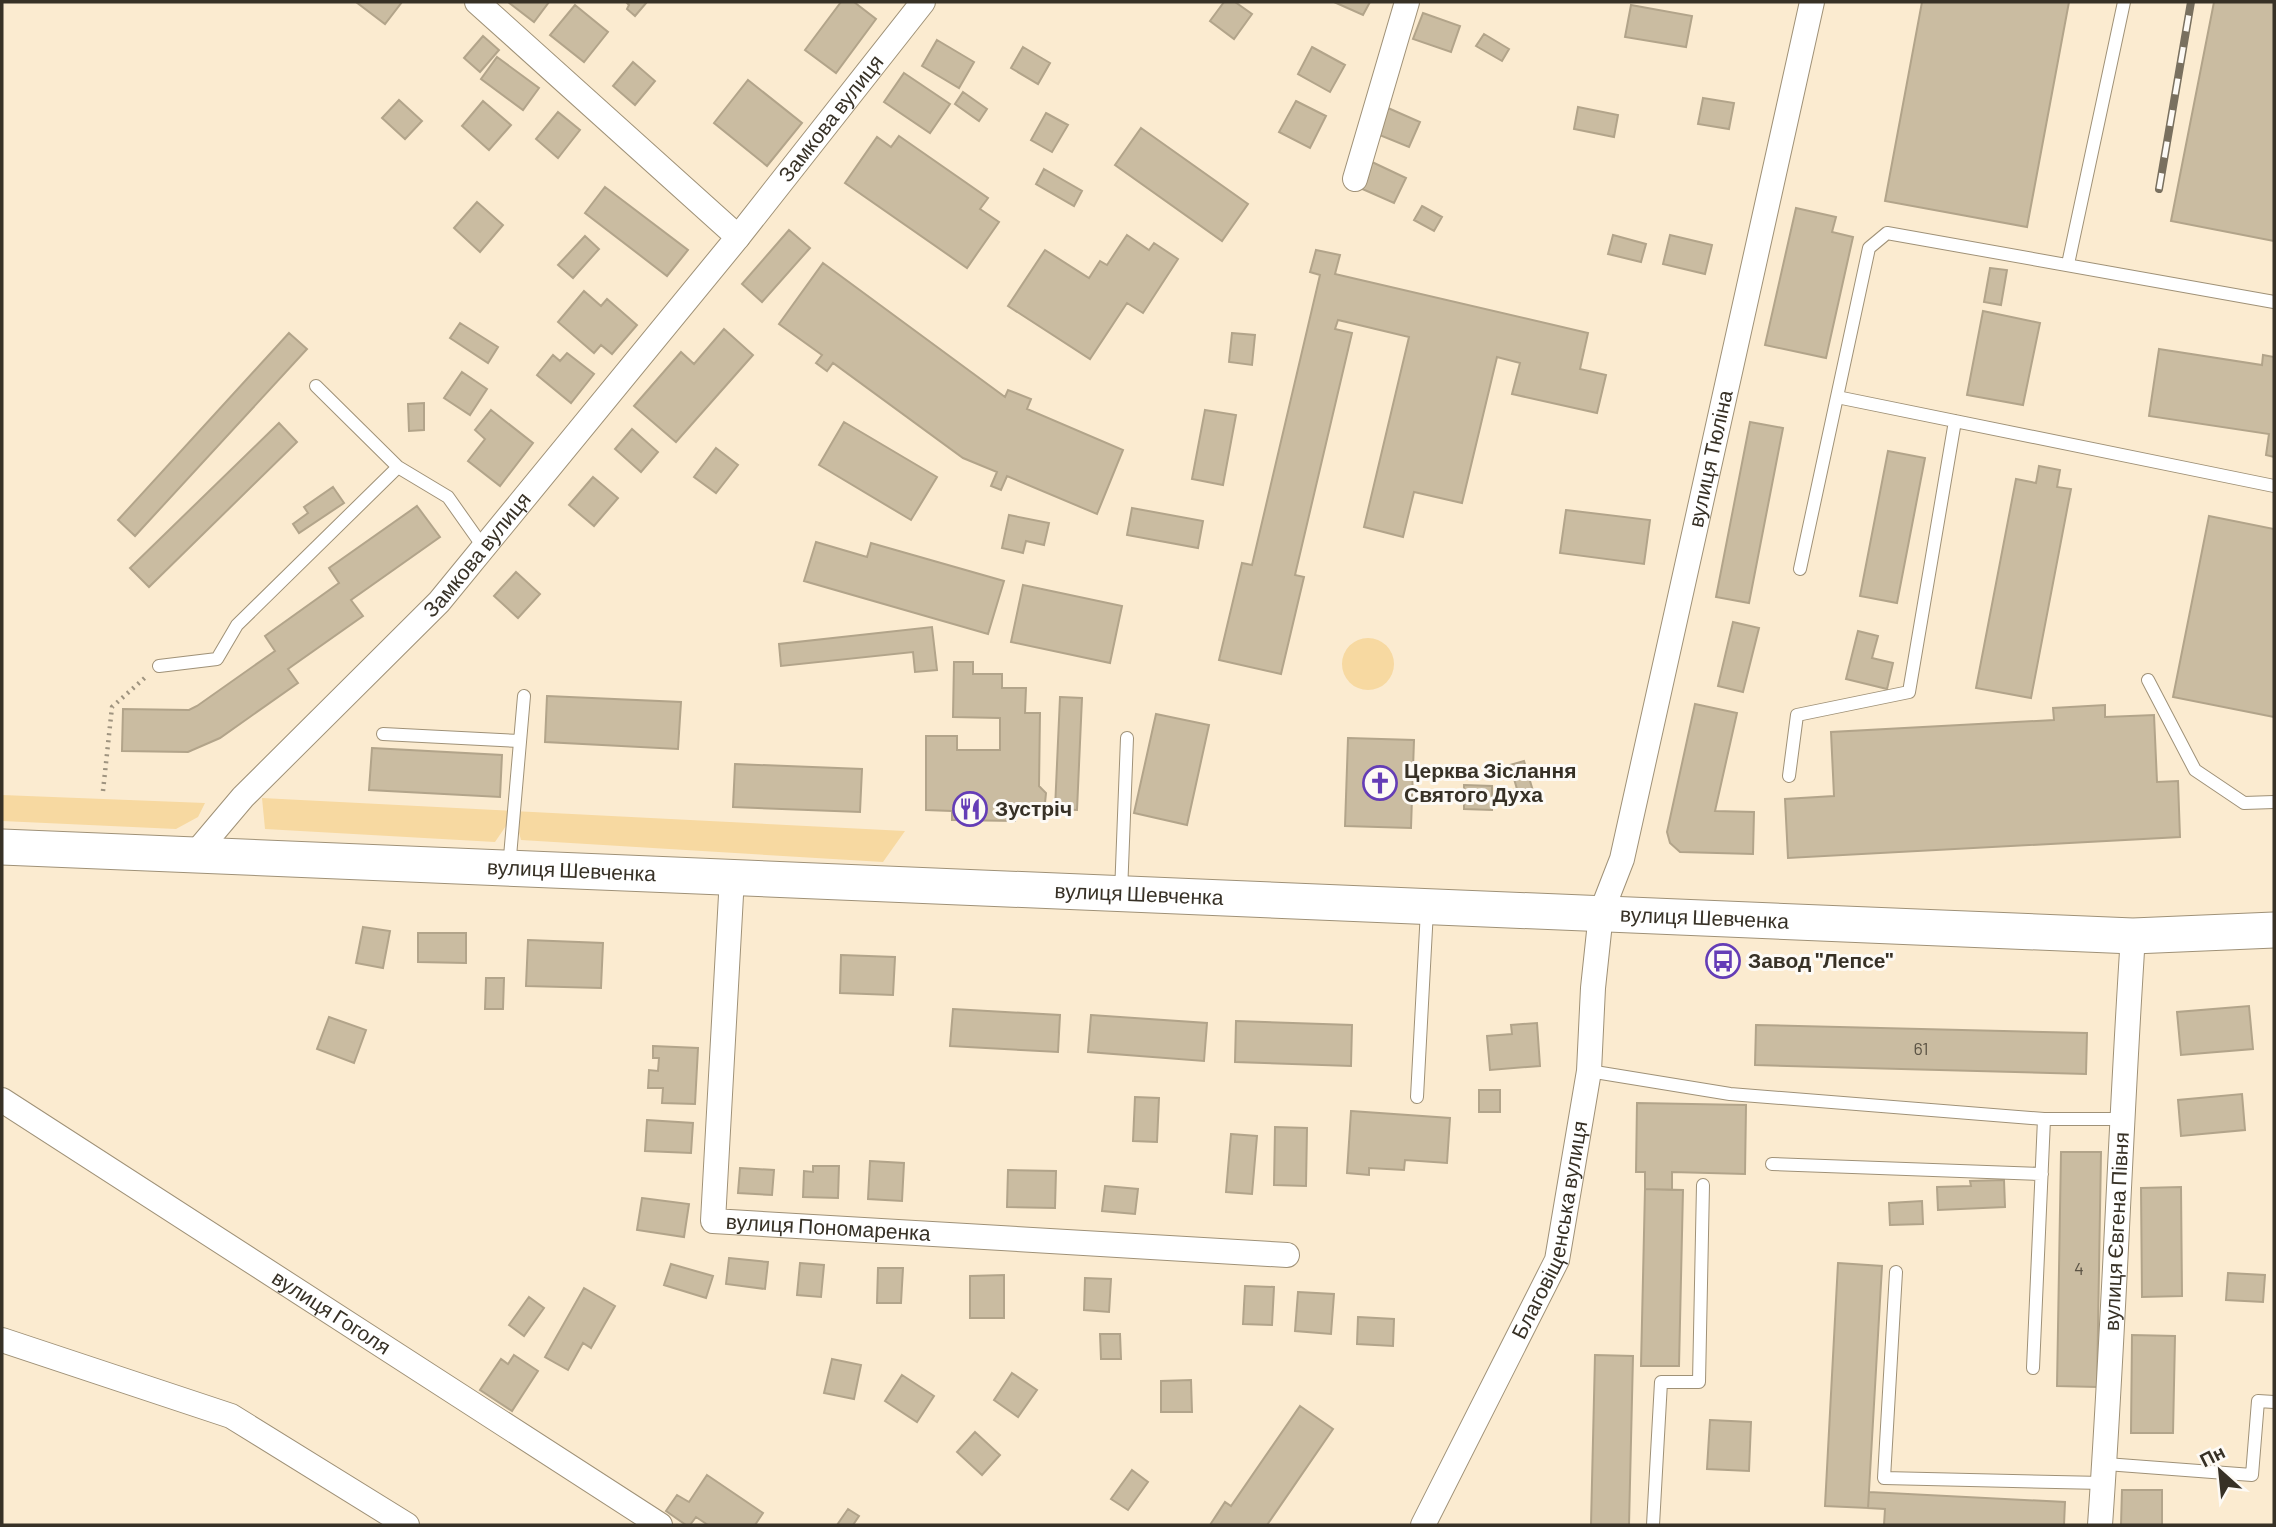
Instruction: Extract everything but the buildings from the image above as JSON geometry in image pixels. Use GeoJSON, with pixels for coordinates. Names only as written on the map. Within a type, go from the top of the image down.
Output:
{"type":"FeatureCollection","features":[{"type":"Feature","properties":{"kind":"main road","name":"вулиця Шевченка"},"geometry":{"type":"LineString","coordinates":[[2,847],[2133,936],[2274,930]]}},
{"type":"Feature","properties":{"kind":"street"},"geometry":{"type":"LineString","coordinates":[[477,2],[738,237]]}},
{"type":"Feature","properties":{"kind":"street","name":"Замкова вулиця"},"geometry":{"type":"LineString","coordinates":[[194,855],[243,797],[439,603],[738,237],[923,2]]}},
{"type":"Feature","properties":{"kind":"street"},"geometry":{"type":"LineString","coordinates":[[1355,178],[1407,2]]}},
{"type":"Feature","properties":{"kind":"street","name":"вулиця Тюліна"},"geometry":{"type":"LineString","coordinates":[[1601,914],[1622,859],[1812,2]]}},
{"type":"Feature","properties":{"kind":"street","name":"вулиця Пономаренка"},"geometry":{"type":"LineString","coordinates":[[732,877],[713,1221],[1287,1255]]}},
{"type":"Feature","properties":{"kind":"street","name":"Благовіщенська вулиця"},"geometry":{"type":"LineString","coordinates":[[1423,1525],[1557,1260],[1589,1071],[1593,988],[1601,914]]}},
{"type":"Feature","properties":{"kind":"street","name":"вулиця Євгена Півня"},"geometry":{"type":"LineString","coordinates":[[2100,1525],[2105,1474],[2121,1119],[2133,936]]}},
{"type":"Feature","properties":{"kind":"street","name":"вулиця Гоголя"},"geometry":{"type":"LineString","coordinates":[[2,1100],[660,1525]]}},
{"type":"Feature","properties":{"kind":"street"},"geometry":{"type":"LineString","coordinates":[[2,1340],[231,1416],[407,1525]]}},
{"type":"Feature","properties":{"kind":"lane"},"geometry":{"type":"LineString","coordinates":[[2067,264],[2124,2]]}},
{"type":"Feature","properties":{"kind":"lane"},"geometry":{"type":"LineString","coordinates":[[1800,569],[1869,248],[1887,233],[2274,302]]}},
{"type":"Feature","properties":{"kind":"lane"},"geometry":{"type":"LineString","coordinates":[[316,386],[398,467],[448,497],[484,548]]}},
{"type":"Feature","properties":{"kind":"lane"},"geometry":{"type":"LineString","coordinates":[[1837,397],[2274,486]]}},
{"type":"Feature","properties":{"kind":"lane"},"geometry":{"type":"LineString","coordinates":[[1789,776],[1797,715],[1909,692],[1955,421]]}},
{"type":"Feature","properties":{"kind":"lane"},"geometry":{"type":"LineString","coordinates":[[159,666],[217,659],[237,625],[398,467]]}},
{"type":"Feature","properties":{"kind":"lane"},"geometry":{"type":"LineString","coordinates":[[2148,680],[2195,770],[2244,803],[2274,802]]}},
{"type":"Feature","properties":{"kind":"lane"},"geometry":{"type":"LineString","coordinates":[[509,868],[524,696]]}},
{"type":"Feature","properties":{"kind":"lane"},"geometry":{"type":"LineString","coordinates":[[383,734],[520,741]]}},
{"type":"Feature","properties":{"kind":"lane"},"geometry":{"type":"LineString","coordinates":[[1121,893],[1127,738]]}},
{"type":"Feature","properties":{"kind":"lane"},"geometry":{"type":"LineString","coordinates":[[1417,1097],[1427,906]]}},
{"type":"Feature","properties":{"kind":"lane"},"geometry":{"type":"LineString","coordinates":[[1589,1071],[1730,1094],[2044,1119],[2121,1119]]}},
{"type":"Feature","properties":{"kind":"lane"},"geometry":{"type":"LineString","coordinates":[[2033,1368],[2044,1119]]}},
{"type":"Feature","properties":{"kind":"lane"},"geometry":{"type":"LineString","coordinates":[[1772,1164],[2042,1174]]}},
{"type":"Feature","properties":{"kind":"lane"},"geometry":{"type":"LineString","coordinates":[[1653,1525],[1661,1382],[1699,1382],[1703,1185]]}},
{"type":"Feature","properties":{"kind":"lane"},"geometry":{"type":"LineString","coordinates":[[1896,1272],[1884,1478],[2105,1474],[2252,1475],[2258,1401],[2274,1402]]}},
{"type":"Feature","properties":{"kind":"path"},"geometry":{"type":"LineString","coordinates":[[103,791],[112,707],[159,666]]}},
{"type":"Feature","properties":{"kind":"shaded area"},"geometry":{"type":"Polygon","coordinates":[[[1368,638],[1387,645],[1394,664],[1387,683],[1368,690],[1349,683],[1342,664],[1349,645],[1368,638]]]}},
{"type":"Feature","properties":{"kind":"shaded area"},"geometry":{"type":"Polygon","coordinates":[[[2,795],[205,803],[198,817],[176,829],[2,821],[2,795]]]}},
{"type":"Feature","properties":{"kind":"shaded area"},"geometry":{"type":"Polygon","coordinates":[[[262,798],[905,831],[883,862],[521,840],[514,814],[495,842],[265,829],[262,798]]]}},
{"type":"Feature","properties":{"kind":"railway"},"geometry":{"type":"LineString","coordinates":[[2159,189],[2191,2]]}},
{"type":"Feature","properties":{"kind":"place","name":"Церква Зіслання Святого Духа"},"geometry":{"type":"Point","coordinates":[1380,783]}},
{"type":"Feature","properties":{"kind":"place","name":"Зустріч"},"geometry":{"type":"Point","coordinates":[970,809]}},
{"type":"Feature","properties":{"kind":"place","name":"Завод \"Лепсе\""},"geometry":{"type":"Point","coordinates":[1723,961]}}]}
